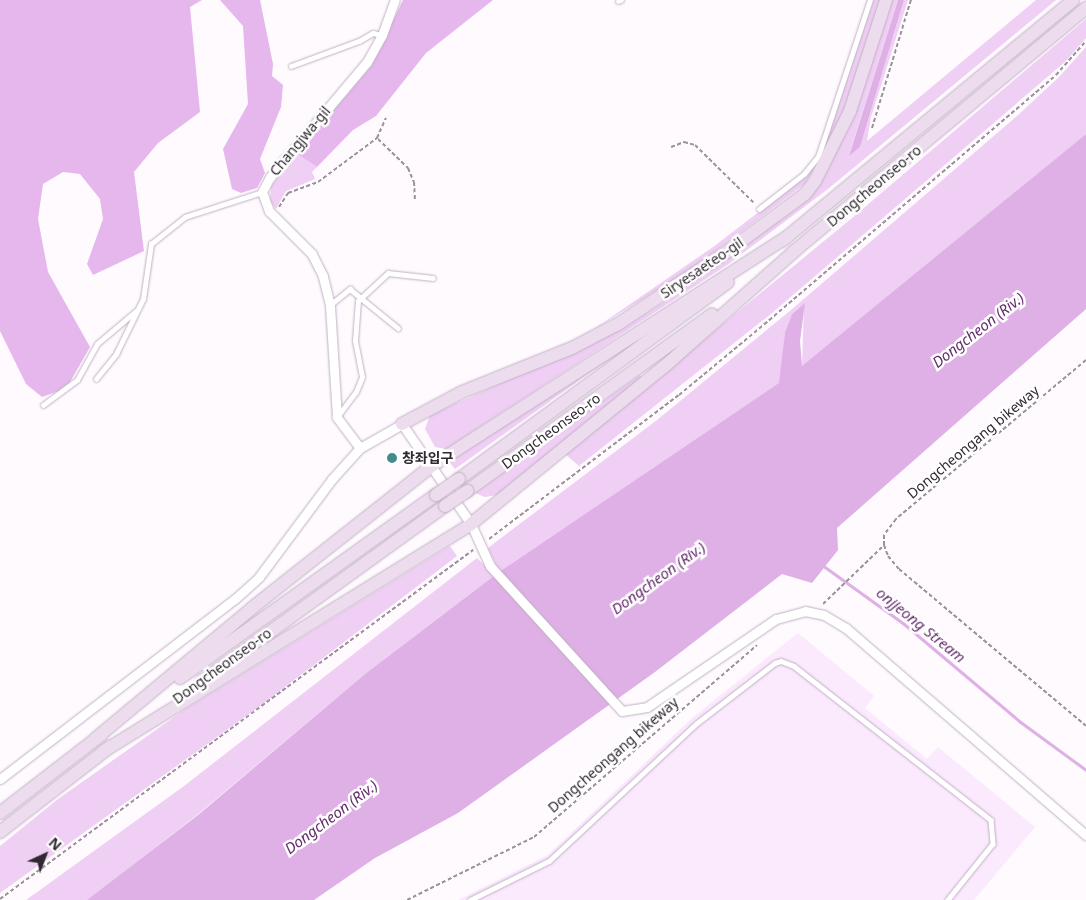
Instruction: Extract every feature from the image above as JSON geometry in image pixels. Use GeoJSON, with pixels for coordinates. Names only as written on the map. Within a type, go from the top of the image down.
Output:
{"type":"FeatureCollection","features":[{"type":"Feature","properties":{"kind":"main road","name":"Siryesaeteo-gil"},"geometry":{"type":"LineString","coordinates":[[402,424],[462,392],[572,348],[618,324],[728,251],[804,194],[816,181],[850,111],[886,0]]}},
{"type":"Feature","properties":{"kind":"main road","name":"Dongcheonseo-ro"},"geometry":{"type":"LineString","coordinates":[[0,813],[95,739],[459,479],[787,237],[1072,0]]}},
{"type":"Feature","properties":{"kind":"main road","name":"Dongcheonseo-ro"},"geometry":{"type":"LineString","coordinates":[[0,832],[104,751],[467,491],[797,249],[1086,8]]}},
{"type":"Feature","properties":{"kind":"main road"},"geometry":{"type":"LineString","coordinates":[[95,739],[252,608],[433,465],[787,237]]}},
{"type":"Feature","properties":{"kind":"main road"},"geometry":{"type":"LineString","coordinates":[[104,751],[471,524],[665,366],[797,249]]}},
{"type":"Feature","properties":{"kind":"street","name":"Changjwa-gil"},"geometry":{"type":"LineString","coordinates":[[262,192],[275,170],[361,70],[382,35],[396,0]]}},
{"type":"Feature","properties":{"kind":"street"},"geometry":{"type":"LineString","coordinates":[[262,192],[265,206],[312,254],[323,276],[330,305],[336,417],[360,448]]}},
{"type":"Feature","properties":{"kind":"street"},"geometry":{"type":"LineString","coordinates":[[0,779],[259,577],[332,480],[360,448],[402,424],[433,465],[471,524],[496,574],[618,709],[631,712],[647,707],[776,619],[795,612],[817,610],[846,628],[1086,835]]}},
{"type":"Feature","properties":{"kind":"lane"},"geometry":{"type":"LineString","coordinates":[[759,209],[804,174],[818,157],[870,0]]}},
{"type":"Feature","properties":{"kind":"lane"},"geometry":{"type":"LineString","coordinates":[[291,66],[359,41],[373,33],[382,35]]}},
{"type":"Feature","properties":{"kind":"lane"},"geometry":{"type":"LineString","coordinates":[[96,379],[116,354],[143,299],[149,272],[151,244],[166,230],[185,217],[262,192]]}},
{"type":"Feature","properties":{"kind":"lane"},"geometry":{"type":"LineString","coordinates":[[336,417],[350,402],[362,377],[355,341],[360,299],[388,273],[433,278]]}},
{"type":"Feature","properties":{"kind":"lane"},"geometry":{"type":"LineString","coordinates":[[330,305],[347,289],[398,328]]}},
{"type":"Feature","properties":{"kind":"lane"},"geometry":{"type":"LineString","coordinates":[[43,405],[77,380],[97,344],[137,310]]}},
{"type":"Feature","properties":{"kind":"lane"},"geometry":{"type":"LineString","coordinates":[[470,900],[549,861],[697,723],[774,662],[781,661],[794,666],[990,820],[993,844],[948,900]]}},
{"type":"Feature","properties":{"kind":"path"},"geometry":{"type":"LineString","coordinates":[[872,128],[911,0]]}},
{"type":"Feature","properties":{"kind":"path"},"geometry":{"type":"LineString","coordinates":[[0,899],[480,545],[679,395],[1056,75],[1086,41]]}},
{"type":"Feature","properties":{"kind":"path"},"geometry":{"type":"LineString","coordinates":[[274,216],[288,193],[318,182],[377,138],[386,118]]}},
{"type":"Feature","properties":{"kind":"path"},"geometry":{"type":"LineString","coordinates":[[377,138],[408,168],[414,182],[415,199]]}},
{"type":"Feature","properties":{"kind":"path"},"geometry":{"type":"LineString","coordinates":[[671,147],[684,142],[695,145],[759,209]]}},
{"type":"Feature","properties":{"kind":"path","name":"Dongcheongang bikeway"},"geometry":{"type":"LineString","coordinates":[[884,545],[884,535],[896,519],[1086,360]]}},
{"type":"Feature","properties":{"kind":"path"},"geometry":{"type":"LineString","coordinates":[[817,610],[884,545],[888,556],[899,569],[1086,726]]}},
{"type":"Feature","properties":{"kind":"path","name":"Dongcheongang bikeway"},"geometry":{"type":"LineString","coordinates":[[408,900],[534,837],[763,640]]}},
{"type":"Feature","properties":{"kind":"shaded area"},"geometry":{"type":"Polygon","coordinates":[[[0,0],[202,0],[190,7],[200,112],[158,143],[134,172],[144,251],[93,275],[87,264],[103,219],[100,199],[80,174],[63,172],[43,184],[38,219],[48,272],[90,347],[70,382],[59,391],[42,397],[26,384],[0,331],[0,0]]]}},
{"type":"Feature","properties":{"kind":"shaded area"},"geometry":{"type":"Polygon","coordinates":[[[220,0],[260,0],[273,64],[272,76],[283,85],[281,107],[260,159],[265,173],[257,188],[241,193],[232,189],[223,149],[248,104],[243,26],[220,0]]]}},
{"type":"Feature","properties":{"kind":"shaded area"},"geometry":{"type":"Polygon","coordinates":[[[403,0],[493,0],[426,53],[376,116],[353,130],[317,167],[297,154],[371,66],[403,0]]]}},
{"type":"Feature","properties":{"kind":"shaded area"},"geometry":{"type":"Polygon","coordinates":[[[873,0],[880,0],[844,111],[806,183],[696,266],[594,329],[713,247],[806,176],[819,157],[830,131],[873,0]]]}},
{"type":"Feature","properties":{"kind":"shaded area"},"geometry":{"type":"Polygon","coordinates":[[[892,0],[898,0],[849,155],[860,147],[904,0],[908,0],[871,117],[867,141],[1036,0],[1056,0],[828,189],[727,265],[446,449],[435,447],[425,429],[430,415],[622,329],[680,292],[800,206],[824,177],[855,115],[892,0]]]}},
{"type":"Feature","properties":{"kind":"shaded area"},"geometry":{"type":"Polygon","coordinates":[[[1086,19],[1086,38],[1066,61],[772,313],[579,466],[565,454],[852,218],[1086,19]]]}},
{"type":"Feature","properties":{"kind":"shaded area"},"geometry":{"type":"Polygon","coordinates":[[[1086,47],[1086,134],[833,342],[802,366],[804,304],[792,314],[785,332],[780,383],[499,572],[365,674],[197,815],[93,896],[87,900],[26,900],[184,786],[477,558],[485,566],[499,571],[488,548],[657,420],[791,310],[1017,116],[1058,78],[1086,47]]]}},
{"type":"Feature","properties":{"kind":"shaded area"},"geometry":{"type":"Polygon","coordinates":[[[297,154],[317,167],[312,172],[315,179],[286,191],[276,209],[270,201],[271,186],[297,154]]]}},
{"type":"Feature","properties":{"kind":"shaded area"},"geometry":{"type":"Polygon","coordinates":[[[647,332],[455,469],[450,463],[450,461],[647,332]]]}},
{"type":"Feature","properties":{"kind":"shaded area"},"geometry":{"type":"Polygon","coordinates":[[[640,375],[642,378],[497,495],[485,497],[475,493],[640,375]]]}},
{"type":"Feature","properties":{"kind":"shaded area"},"geometry":{"type":"Polygon","coordinates":[[[450,546],[457,556],[260,706],[0,893],[0,846],[58,799],[187,708],[450,546]]]}},
{"type":"Feature","properties":{"kind":"shaded area"},"geometry":{"type":"Polygon","coordinates":[[[798,633],[874,696],[865,708],[927,759],[938,747],[1035,827],[974,900],[458,900],[548,855],[693,717],[798,633]]]}},
{"type":"Feature","properties":{"kind":"water"},"geometry":{"type":"Polygon","coordinates":[[[898,0],[904,0],[860,147],[849,156],[898,0]]]}},
{"type":"Feature","properties":{"kind":"water","name":"Dongcheon (Riv.)"},"geometry":{"type":"Polygon","coordinates":[[[1086,134],[1086,309],[837,528],[838,550],[812,583],[782,574],[655,672],[458,813],[375,858],[314,900],[87,900],[198,815],[365,674],[499,572],[779,383],[785,332],[792,314],[805,303],[800,341],[802,366],[1086,134]]]}},
{"type":"Feature","properties":{"kind":"waterway","name":"onjjeong Stream"},"geometry":{"type":"LineString","coordinates":[[822,565],[904,624],[1019,721],[1086,770]]}},
{"type":"Feature","properties":{"kind":"place","name":"창좌입구"},"geometry":{"type":"Point","coordinates":[392,458]}}]}
